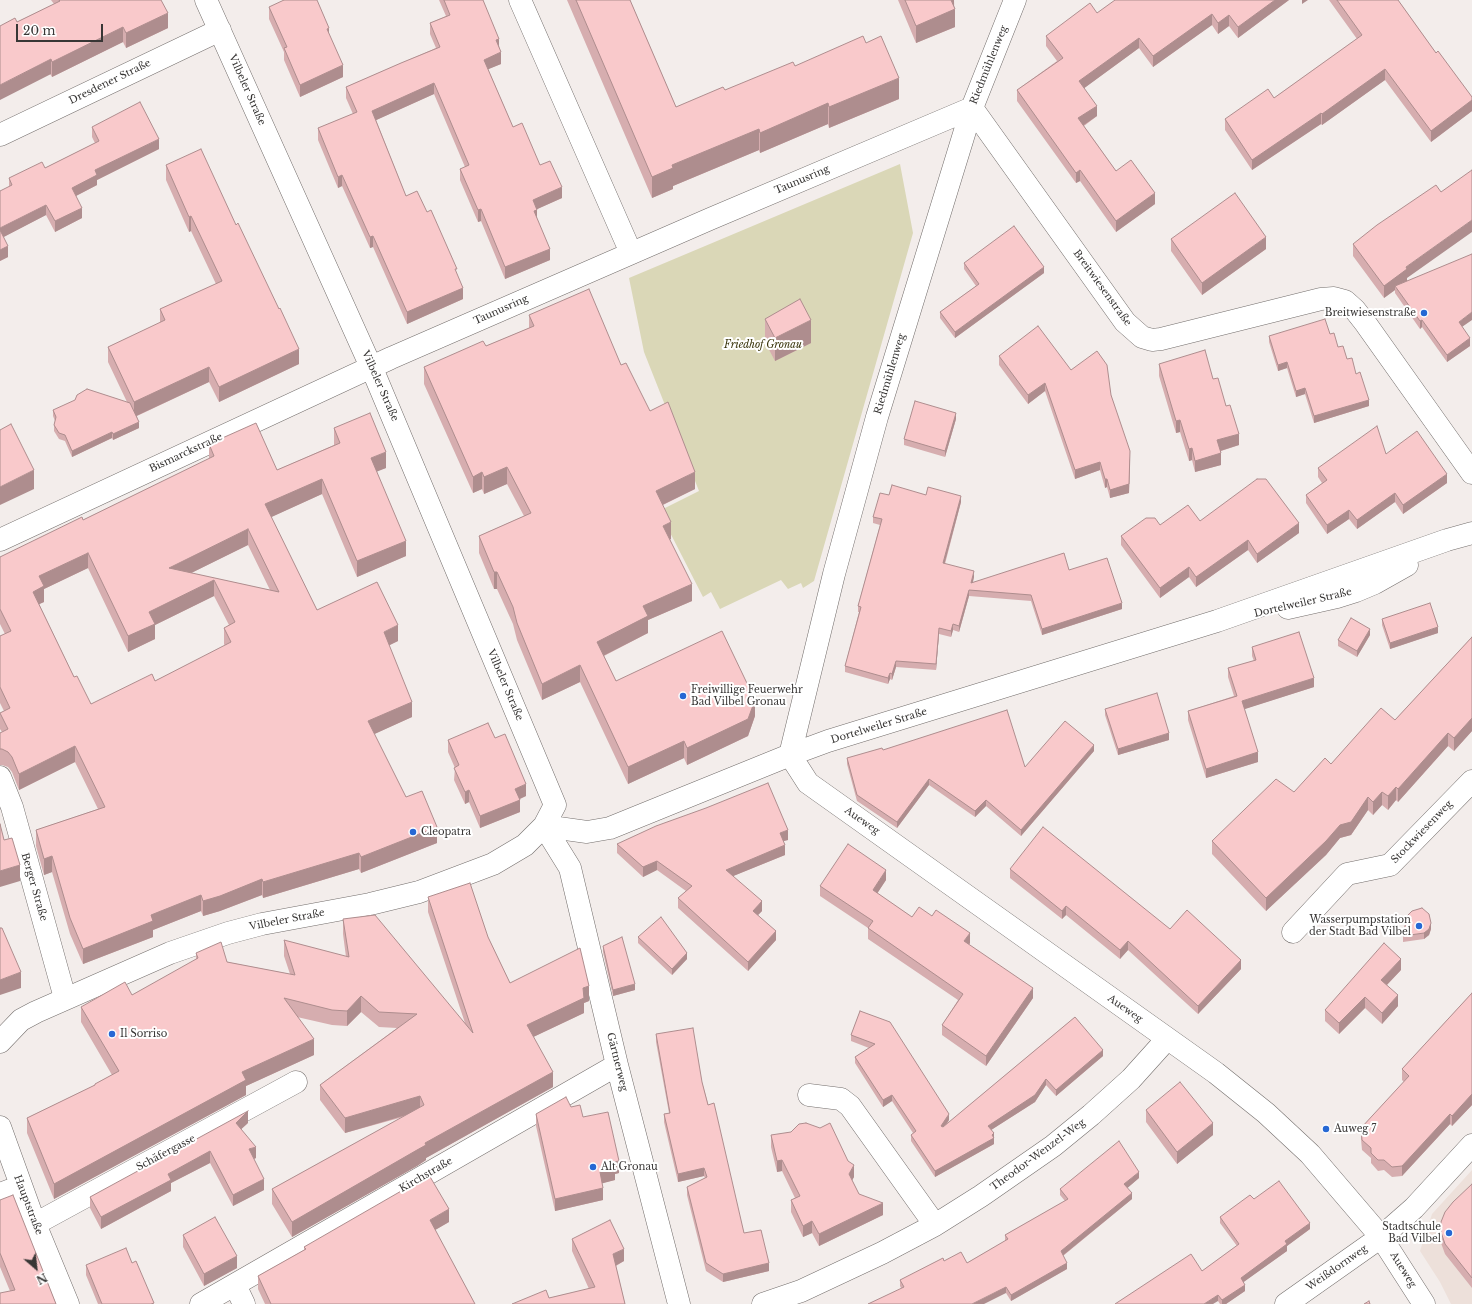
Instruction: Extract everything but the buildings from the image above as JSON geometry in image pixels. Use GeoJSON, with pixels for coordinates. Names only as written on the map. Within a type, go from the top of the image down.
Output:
{"type":"FeatureCollection","features":[{"type":"Feature","properties":{"kind":"street","name":"Vilbeler Straße"},"geometry":{"type":"LineString","coordinates":[[0,1042],[21,1020],[65,998],[170,953],[228,933],[262,924],[370,904],[426,889],[493,864],[525,845],[544,826],[555,805],[371,367],[206,0]]}},
{"type":"Feature","properties":{"kind":"street"},"geometry":{"type":"LineString","coordinates":[[520,0],[631,253]]}},
{"type":"Feature","properties":{"kind":"street","name":"Riedmühlenweg"},"geometry":{"type":"LineString","coordinates":[[790,755],[834,574],[877,416],[972,108],[1015,0]]}},
{"type":"Feature","properties":{"kind":"street","name":"Dresdener Straße"},"geometry":{"type":"LineString","coordinates":[[0,135],[220,30]]}},
{"type":"Feature","properties":{"kind":"street","name":"Taunusring"},"geometry":{"type":"LineString","coordinates":[[371,367],[631,253],[972,108]]}},
{"type":"Feature","properties":{"kind":"street","name":"Breitwiesenstraße"},"geometry":{"type":"LineString","coordinates":[[972,108],[1125,322],[1142,337],[1152,340],[1161,340],[1321,299],[1334,298],[1345,301],[1355,310],[1366,324],[1472,473]]}},
{"type":"Feature","properties":{"kind":"street","name":"Bismarckstraße"},"geometry":{"type":"LineString","coordinates":[[0,540],[371,367]]}},
{"type":"Feature","properties":{"kind":"street","name":"Dortelweiler Straße"},"geometry":{"type":"LineString","coordinates":[[544,826],[587,832],[610,828],[790,755],[836,739],[1217,621],[1315,602],[1356,591],[1401,569],[1447,540],[1472,533]]}},
{"type":"Feature","properties":{"kind":"street","name":"Aueweg"},"geometry":{"type":"LineString","coordinates":[[790,755],[808,783],[1216,1073],[1266,1113],[1310,1154],[1381,1237],[1424,1304]]}},
{"type":"Feature","properties":{"kind":"street","name":"Berger Straße"},"geometry":{"type":"LineString","coordinates":[[0,777],[12,807],[65,998]]}},
{"type":"Feature","properties":{"kind":"street","name":"Stockwiesenweg"},"geometry":{"type":"LineString","coordinates":[[1293,932],[1347,874],[1390,865],[1472,781]]}},
{"type":"Feature","properties":{"kind":"street","name":"Gärtnerweg"},"geometry":{"type":"LineString","coordinates":[[544,826],[570,868],[617,1065],[679,1304]]}},
{"type":"Feature","properties":{"kind":"street","name":"Theodor-Wenzel-Weg"},"geometry":{"type":"LineString","coordinates":[[763,1304],[800,1291],[843,1272],[935,1225],[981,1196],[1053,1146],[1091,1116],[1131,1079],[1168,1039]]}},
{"type":"Feature","properties":{"kind":"street","name":"Kirchstraße"},"geometry":{"type":"LineString","coordinates":[[201,1304],[617,1065]]}},
{"type":"Feature","properties":{"kind":"street","name":"Schäfergasse"},"geometry":{"type":"LineString","coordinates":[[35,1224],[296,1082]]}},
{"type":"Feature","properties":{"kind":"street"},"geometry":{"type":"LineString","coordinates":[[809,1095],[841,1099],[850,1106],[935,1225]]}},
{"type":"Feature","properties":{"kind":"street","name":"Hauptstraße"},"geometry":{"type":"LineString","coordinates":[[0,1127],[35,1224],[68,1304]]}},
{"type":"Feature","properties":{"kind":"street","name":"Weißdornweg"},"geometry":{"type":"LineString","coordinates":[[1286,1304],[1381,1237],[1414,1208],[1472,1145]]}},
{"type":"Feature","properties":{"kind":"street"},"geometry":{"type":"LineString","coordinates":[[0,1194],[21,1186]]}},
{"type":"Feature","properties":{"kind":"street"},"geometry":{"type":"LineString","coordinates":[[235,1285],[244,1304]]}},
{"type":"Feature","properties":{"kind":"shaded area","name":"Stadtschule Bad Vilbel"},"geometry":{"type":"Polygon","coordinates":[[[1472,1170],[1472,1304],[1451,1304],[1440,1282],[1420,1251],[1432,1214],[1472,1170]]]}},
{"type":"Feature","properties":{"kind":"green space","name":"Friedhof Gronau"},"geometry":{"type":"Polygon","coordinates":[[[900,164],[913,233],[814,581],[803,588],[801,583],[788,589],[781,580],[720,609],[711,592],[703,597],[659,511],[699,491],[644,352],[629,278],[900,164]]]}},
{"type":"Feature","properties":{"kind":"place","name":"Breitwiesenstraße"},"geometry":{"type":"Point","coordinates":[1424,313]}},
{"type":"Feature","properties":{"kind":"place","name":"Freiwillige Feuerwehr Bad Vilbel Gronau"},"geometry":{"type":"Point","coordinates":[683,696]}},
{"type":"Feature","properties":{"kind":"place","name":"Cleopatra"},"geometry":{"type":"Point","coordinates":[413,832]}},
{"type":"Feature","properties":{"kind":"place","name":"Wasserpumpstation der Stadt Bad Vilbel"},"geometry":{"type":"Point","coordinates":[1419,926]}},
{"type":"Feature","properties":{"kind":"place","name":"Il Sorriso"},"geometry":{"type":"Point","coordinates":[112,1034]}},
{"type":"Feature","properties":{"kind":"place","name":"Auweg 7"},"geometry":{"type":"Point","coordinates":[1326,1129]}},
{"type":"Feature","properties":{"kind":"place","name":"Alt Gronau"},"geometry":{"type":"Point","coordinates":[593,1167]}},
{"type":"Feature","properties":{"kind":"place","name":"Stadtschule Bad Vilbel"},"geometry":{"type":"Point","coordinates":[1449,1233]}}]}
